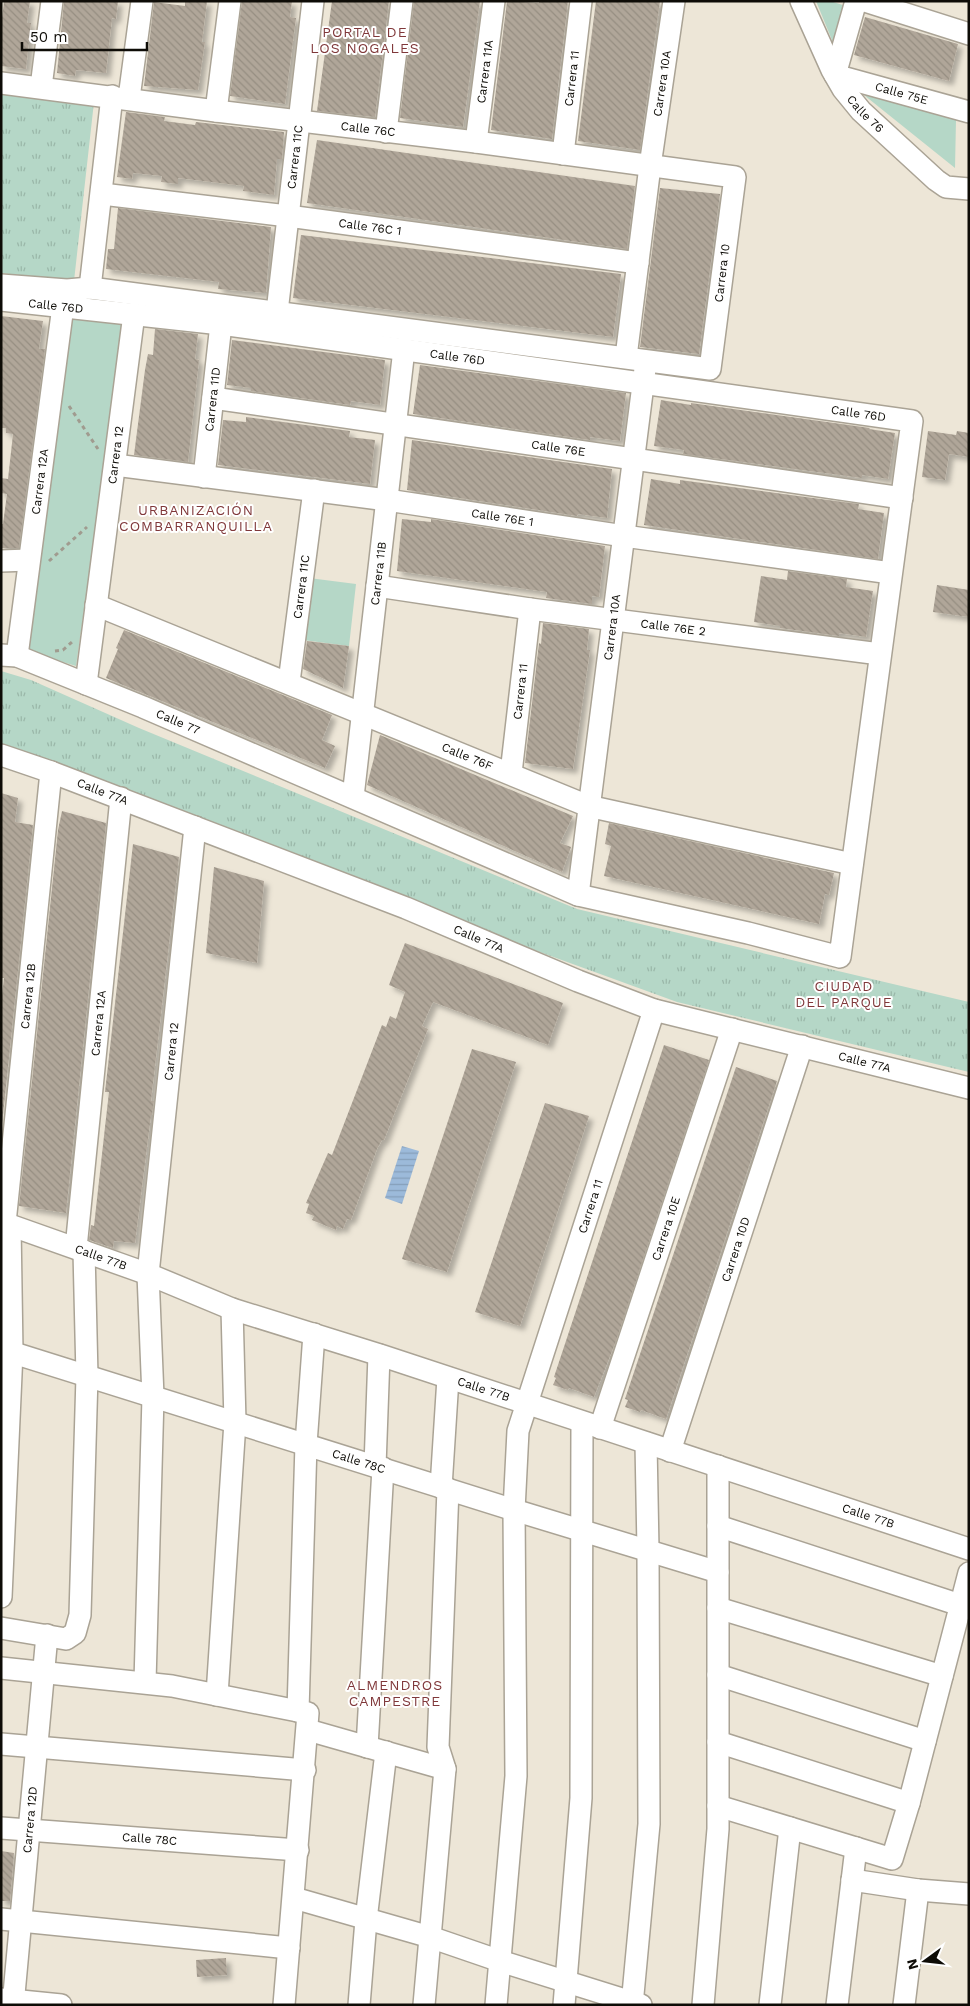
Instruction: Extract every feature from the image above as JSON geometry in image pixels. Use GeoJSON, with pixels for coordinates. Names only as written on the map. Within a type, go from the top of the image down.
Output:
{"type":"FeatureCollection","features":[{"type":"Feature","properties":{"kind":"street"},"geometry":{"type":"LineString","coordinates":[[41,87],[52,1]]}},
{"type":"Feature","properties":{"kind":"street"},"geometry":{"type":"LineString","coordinates":[[90,288],[102,194],[120,97],[142,1]]}},
{"type":"Feature","properties":{"kind":"street"},"geometry":{"type":"LineString","coordinates":[[216,111],[230,1]]}},
{"type":"Feature","properties":{"kind":"street","name":"Carrera 11C"},"geometry":{"type":"LineString","coordinates":[[277,312],[313,1]]}},
{"type":"Feature","properties":{"kind":"street"},"geometry":{"type":"LineString","coordinates":[[386,132],[402,1]]}},
{"type":"Feature","properties":{"kind":"street","name":"Carrera 11A"},"geometry":{"type":"LineString","coordinates":[[476,142],[494,1]]}},
{"type":"Feature","properties":{"kind":"street","name":"Carrera 11"},"geometry":{"type":"LineString","coordinates":[[564,154],[581,1]]}},
{"type":"Feature","properties":{"kind":"street","name":"Carrera 10A"},"geometry":{"type":"LineString","coordinates":[[626,357],[650,166],[674,1]]}},
{"type":"Feature","properties":{"kind":"street","name":"Calle 76"},"geometry":{"type":"LineString","coordinates":[[801,1],[835,75],[843,89],[861,111],[924,171],[946,186],[969,189]]}},
{"type":"Feature","properties":{"kind":"street"},"geometry":{"type":"LineString","coordinates":[[835,75],[856,1]]}},
{"type":"Feature","properties":{"kind":"street"},"geometry":{"type":"LineString","coordinates":[[865,1],[969,34]]}},
{"type":"Feature","properties":{"kind":"street","name":"Calle 75E"},"geometry":{"type":"LineString","coordinates":[[835,75],[969,112]]}},
{"type":"Feature","properties":{"kind":"street","name":"Calle 76C"},"geometry":{"type":"LineString","coordinates":[[1,82],[216,111],[476,142],[735,178]]}},
{"type":"Feature","properties":{"kind":"street","name":"Carrera 10"},"geometry":{"type":"LineString","coordinates":[[710,369],[735,178]]}},
{"type":"Feature","properties":{"kind":"street","name":"Calle 76C 1"},"geometry":{"type":"LineString","coordinates":[[102,194],[288,216],[638,263]]}},
{"type":"Feature","properties":{"kind":"street","name":"Calle 76D"},"geometry":{"type":"LineString","coordinates":[[1,285],[67,290],[90,288],[647,359],[710,369]]}},
{"type":"Feature","properties":{"kind":"street","name":"Calle 76D"},"geometry":{"type":"LineString","coordinates":[[1,300],[221,324],[912,421],[902,498]]}},
{"type":"Feature","properties":{"kind":"street","name":"Carrera 12A"},"geometry":{"type":"LineString","coordinates":[[9,656],[38,562],[63,306]]}},
{"type":"Feature","properties":{"kind":"street","name":"Carrera 12"},"geometry":{"type":"LineString","coordinates":[[86,684],[134,314]]}},
{"type":"Feature","properties":{"kind":"street","name":"Carrera 11D"},"geometry":{"type":"LineString","coordinates":[[204,477],[221,324]]}},
{"type":"Feature","properties":{"kind":"street","name":"Carrera 11B"},"geometry":{"type":"LineString","coordinates":[[353,798],[404,349]]}},
{"type":"Feature","properties":{"kind":"street","name":"Carrera 10A"},"geometry":{"type":"LineString","coordinates":[[578,895],[647,359]]}},
{"type":"Feature","properties":{"kind":"street","name":"Calle 76E"},"geometry":{"type":"LineString","coordinates":[[213,398],[902,498]]}},
{"type":"Feature","properties":{"kind":"street","name":"Calle 76E 1"},"geometry":{"type":"LineString","coordinates":[[114,465],[387,500],[624,536],[891,573]]}},
{"type":"Feature","properties":{"kind":"street","name":"Carrera 11C"},"geometry":{"type":"LineString","coordinates":[[289,682],[314,490]]}},
{"type":"Feature","properties":{"kind":"street"},"geometry":{"type":"LineString","coordinates":[[852,864],[902,498]]}},
{"type":"Feature","properties":{"kind":"street"},"geometry":{"type":"LineString","coordinates":[[1,561],[38,562]]}},
{"type":"Feature","properties":{"kind":"street","name":"Calle 76E 2"},"geometry":{"type":"LineString","coordinates":[[377,586],[530,609],[880,654]]}},
{"type":"Feature","properties":{"kind":"street","name":"Calle 76F"},"geometry":{"type":"LineString","coordinates":[[96,605],[289,682],[363,715],[588,806],[852,864]]}},
{"type":"Feature","properties":{"kind":"street","name":"Carrera 11"},"geometry":{"type":"LineString","coordinates":[[511,774],[530,609]]}},
{"type":"Feature","properties":{"kind":"street","name":"Calle 77"},"geometry":{"type":"LineString","coordinates":[[9,656],[86,684],[578,895],[748,933],[840,957],[852,864]]}},
{"type":"Feature","properties":{"kind":"street","name":"Calle 77A"},"geometry":{"type":"LineString","coordinates":[[1,755],[121,798],[406,908],[578,981],[654,1010],[969,1088]]}},
{"type":"Feature","properties":{"kind":"street","name":"Carrera 12B"},"geometry":{"type":"LineString","coordinates":[[1,1597],[6,1351],[5,1223],[51,772]]}},
{"type":"Feature","properties":{"kind":"street","name":"Carrera 12A"},"geometry":{"type":"LineString","coordinates":[[1,1628],[66,1639],[75,1632],[80,1615],[87,1376],[80,1249],[121,798]]}},
{"type":"Feature","properties":{"kind":"street","name":"Carrera 12"},"geometry":{"type":"LineString","coordinates":[[145,1682],[153,1397],[148,1274],[195,827]]}},
{"type":"Feature","properties":{"kind":"street","name":"Carrera 11"},"geometry":{"type":"LineString","coordinates":[[496,2005],[516,1776],[514,1510],[518,1431],[654,1010]]}},
{"type":"Feature","properties":{"kind":"street","name":"Carrera 10E"},"geometry":{"type":"LineString","coordinates":[[564,2005],[581,1798],[582,1530],[591,1425],[732,1029]]}},
{"type":"Feature","properties":{"kind":"street","name":"Carrera 10D"},"geometry":{"type":"LineString","coordinates":[[670,1450],[802,1046]]}},
{"type":"Feature","properties":{"kind":"street","name":"Calle 77B"},"geometry":{"type":"LineString","coordinates":[[5,1223],[148,1274],[232,1309],[379,1355],[969,1549]]}},
{"type":"Feature","properties":{"kind":"street"},"geometry":{"type":"LineString","coordinates":[[217,1695],[235,1422],[232,1309]]}},
{"type":"Feature","properties":{"kind":"street"},"geometry":{"type":"LineString","coordinates":[[298,1711],[306,1444],[314,1334]]}},
{"type":"Feature","properties":{"kind":"street","name":"Calle 78C"},"geometry":{"type":"LineString","coordinates":[[6,1351],[718,1572]]}},
{"type":"Feature","properties":{"kind":"street"},"geometry":{"type":"LineString","coordinates":[[359,2005],[376,1749],[379,1355]]}},
{"type":"Feature","properties":{"kind":"street"},"geometry":{"type":"LineString","coordinates":[[424,2005],[444,1769],[438,1747],[448,1378]]}},
{"type":"Feature","properties":{"kind":"street"},"geometry":{"type":"LineString","coordinates":[[294,1898],[430,1937],[635,2004],[649,1824],[646,1443]]}},
{"type":"Feature","properties":{"kind":"street"},"geometry":{"type":"LineString","coordinates":[[703,2005],[718,1829],[718,1466]]}},
{"type":"Feature","properties":{"kind":"street"},"geometry":{"type":"LineString","coordinates":[[718,1526],[960,1605]]}},
{"type":"Feature","properties":{"kind":"street"},"geometry":{"type":"LineString","coordinates":[[718,1806],[892,1859],[909,1804],[969,1573]]}},
{"type":"Feature","properties":{"kind":"street"},"geometry":{"type":"LineString","coordinates":[[718,1608],[942,1676]]}},
{"type":"Feature","properties":{"kind":"street","name":"Carrera 12D"},"geometry":{"type":"LineString","coordinates":[[9,2001],[10,1920],[28,1830],[47,1635]]}},
{"type":"Feature","properties":{"kind":"street"},"geometry":{"type":"LineString","coordinates":[[1,1668],[145,1682],[308,1713],[305,1770],[284,2005]]}},
{"type":"Feature","properties":{"kind":"street"},"geometry":{"type":"LineString","coordinates":[[718,1675],[925,1741]]}},
{"type":"Feature","properties":{"kind":"street"},"geometry":{"type":"LineString","coordinates":[[308,1730],[444,1769]]}},
{"type":"Feature","properties":{"kind":"street"},"geometry":{"type":"LineString","coordinates":[[718,1742],[909,1804]]}},
{"type":"Feature","properties":{"kind":"street"},"geometry":{"type":"LineString","coordinates":[[1,1744],[305,1770]]}},
{"type":"Feature","properties":{"kind":"street","name":"Calle 78C"},"geometry":{"type":"LineString","coordinates":[[1,1828],[298,1850]]}},
{"type":"Feature","properties":{"kind":"street"},"geometry":{"type":"LineString","coordinates":[[770,2005],[790,1828]]}},
{"type":"Feature","properties":{"kind":"street"},"geometry":{"type":"LineString","coordinates":[[837,2005],[856,1848]]}},
{"type":"Feature","properties":{"kind":"street"},"geometry":{"type":"LineString","coordinates":[[852,1880],[918,1890],[969,1894]]}},
{"type":"Feature","properties":{"kind":"street"},"geometry":{"type":"LineString","coordinates":[[904,2005],[918,1890]]}},
{"type":"Feature","properties":{"kind":"street"},"geometry":{"type":"LineString","coordinates":[[10,1920],[289,1948]]}},
{"type":"Feature","properties":{"kind":"street"},"geometry":{"type":"LineString","coordinates":[[9,2001],[61,2005]]}},
{"type":"Feature","properties":{"kind":"path"},"geometry":{"type":"LineString","coordinates":[[67,399],[70,407],[99,452],[100,444]]}},
{"type":"Feature","properties":{"kind":"path"},"geometry":{"type":"LineString","coordinates":[[38,562],[90,525],[88,535]]}},
{"type":"Feature","properties":{"kind":"path"},"geometry":{"type":"LineString","coordinates":[[52,651],[63,650],[72,644],[73,639]]}},
{"type":"Feature","properties":{"kind":"green space"},"geometry":{"type":"Polygon","coordinates":[[[816,1],[830,1],[846,6],[834,45],[816,1]]]}},
{"type":"Feature","properties":{"kind":"green space"},"geometry":{"type":"Polygon","coordinates":[[[854,87],[956,120],[955,168],[854,87]]]}},
{"type":"Feature","properties":{"kind":"green space"},"geometry":{"type":"Polygon","coordinates":[[[1,91],[94,102],[74,281],[1,273],[1,91]]]}},
{"type":"Feature","properties":{"kind":"green space"},"geometry":{"type":"Polygon","coordinates":[[[70,312],[125,320],[76,666],[27,651],[70,312]]]}},
{"type":"Feature","properties":{"kind":"green space"},"geometry":{"type":"Polygon","coordinates":[[[309,578],[356,584],[349,646],[303,640],[309,578]]]}},
{"type":"Feature","properties":{"kind":"green space"},"geometry":{"type":"Polygon","coordinates":[[[1,671],[31,680],[139,728],[577,909],[969,1002],[969,1072],[677,1002],[515,943],[1,746],[1,671]]]}},
{"type":"Feature","properties":{"kind":"water"},"geometry":{"type":"Polygon","coordinates":[[[402,1146],[419,1151],[402,1204],[385,1198],[402,1146]]]}},
{"type":"Feature","properties":{"kind":"building"},"geometry":{"type":"Polygon","coordinates":[[[4,1],[30,1],[27,23],[31,23],[26,69],[1,66],[1,27],[4,1]]]}},
{"type":"Feature","properties":{"kind":"building"},"geometry":{"type":"Polygon","coordinates":[[[64,1],[118,1],[116,19],[112,18],[106,73],[76,70],[75,76],[57,73],[64,1]]]}},
{"type":"Feature","properties":{"kind":"building"},"geometry":{"type":"Polygon","coordinates":[[[185,1],[207,1],[202,42],[205,42],[198,90],[144,86],[154,2],[185,6],[185,1]]]}},
{"type":"Feature","properties":{"kind":"building"},"geometry":{"type":"Polygon","coordinates":[[[242,1],[292,1],[290,17],[296,18],[285,104],[230,96],[242,1]]]}},
{"type":"Feature","properties":{"kind":"building"},"geometry":{"type":"Polygon","coordinates":[[[332,1],[389,1],[375,117],[317,111],[332,1]]]}},
{"type":"Feature","properties":{"kind":"building"},"geometry":{"type":"Polygon","coordinates":[[[414,1],[480,1],[463,127],[400,118],[414,1]]]}},
{"type":"Feature","properties":{"kind":"building"},"geometry":{"type":"Polygon","coordinates":[[[507,1],[539,3],[539,1],[568,1],[552,139],[491,130],[507,1]]]}},
{"type":"Feature","properties":{"kind":"building"},"geometry":{"type":"Polygon","coordinates":[[[596,1],[660,1],[640,150],[578,141],[596,1]]]}},
{"type":"Feature","properties":{"kind":"building"},"geometry":{"type":"Polygon","coordinates":[[[865,17],[958,44],[949,81],[854,55],[865,17]]]}},
{"type":"Feature","properties":{"kind":"building"},"geometry":{"type":"Polygon","coordinates":[[[126,112],[165,117],[164,121],[195,125],[196,122],[284,132],[282,159],[277,159],[274,195],[243,191],[244,186],[178,178],[178,184],[161,182],[162,176],[133,173],[132,179],[117,177],[126,112]]]}},
{"type":"Feature","properties":{"kind":"building"},"geometry":{"type":"Polygon","coordinates":[[[317,140],[635,186],[627,249],[307,203],[317,140]]]}},
{"type":"Feature","properties":{"kind":"building"},"geometry":{"type":"Polygon","coordinates":[[[660,188],[720,194],[699,354],[640,347],[660,188]]]}},
{"type":"Feature","properties":{"kind":"building"},"geometry":{"type":"Polygon","coordinates":[[[118,208],[271,227],[266,293],[218,289],[219,282],[106,269],[108,249],[114,249],[118,208]]]}},
{"type":"Feature","properties":{"kind":"building"},"geometry":{"type":"Polygon","coordinates":[[[301,235],[621,274],[613,337],[293,298],[301,235]]]}},
{"type":"Feature","properties":{"kind":"building"},"geometry":{"type":"Polygon","coordinates":[[[1,316],[43,321],[39,349],[45,349],[19,548],[1,548],[1,524],[3,524],[7,494],[1,493],[1,478],[8,479],[13,434],[6,433],[6,428],[1,428],[1,316]]]}},
{"type":"Feature","properties":{"kind":"building"},"geometry":{"type":"Polygon","coordinates":[[[155,329],[198,334],[195,359],[199,360],[188,462],[134,455],[145,370],[148,354],[153,355],[155,329]]]}},
{"type":"Feature","properties":{"kind":"building"},"geometry":{"type":"Polygon","coordinates":[[[232,340],[385,360],[380,405],[351,401],[350,405],[251,391],[251,388],[227,385],[232,340]]]}},
{"type":"Feature","properties":{"kind":"building"},"geometry":{"type":"Polygon","coordinates":[[[420,365],[626,393],[620,441],[590,437],[590,440],[413,414],[420,365]]]}},
{"type":"Feature","properties":{"kind":"building"},"geometry":{"type":"Polygon","coordinates":[[[661,400],[895,433],[888,479],[862,475],[862,478],[683,454],[684,450],[654,446],[661,400]]]}},
{"type":"Feature","properties":{"kind":"building"},"geometry":{"type":"Polygon","coordinates":[[[246,417],[350,431],[349,437],[375,440],[370,484],[218,465],[223,420],[246,422],[246,417]]]}},
{"type":"Feature","properties":{"kind":"building"},"geometry":{"type":"Polygon","coordinates":[[[928,431],[956,435],[957,431],[969,433],[969,457],[949,454],[945,480],[922,477],[928,431]]]}},
{"type":"Feature","properties":{"kind":"building"},"geometry":{"type":"Polygon","coordinates":[[[412,440],[612,469],[607,518],[578,514],[577,516],[407,490],[412,440]]]}},
{"type":"Feature","properties":{"kind":"building"},"geometry":{"type":"Polygon","coordinates":[[[651,479],[680,484],[680,480],[859,504],[858,509],[884,513],[878,559],[644,525],[651,479]]]}},
{"type":"Feature","properties":{"kind":"building"},"geometry":{"type":"Polygon","coordinates":[[[402,519],[431,522],[431,519],[605,546],[599,597],[592,596],[592,604],[546,598],[547,592],[397,571],[402,519]]]}},
{"type":"Feature","properties":{"kind":"building"},"geometry":{"type":"Polygon","coordinates":[[[788,571],[847,579],[846,587],[873,591],[866,637],[839,633],[839,636],[780,628],[780,626],[754,622],[761,576],[787,580],[788,571]]]}},
{"type":"Feature","properties":{"kind":"building"},"geometry":{"type":"Polygon","coordinates":[[[937,585],[969,590],[969,617],[933,612],[937,585]]]}},
{"type":"Feature","properties":{"kind":"building"},"geometry":{"type":"Polygon","coordinates":[[[543,623],[589,629],[587,650],[590,650],[573,769],[525,763],[543,623]]]}},
{"type":"Feature","properties":{"kind":"building"},"geometry":{"type":"Polygon","coordinates":[[[124,630],[332,715],[322,740],[335,746],[325,768],[106,678],[124,630]]]}},
{"type":"Feature","properties":{"kind":"building"},"geometry":{"type":"Polygon","coordinates":[[[307,641],[349,646],[343,688],[303,669],[307,641]]]}},
{"type":"Feature","properties":{"kind":"building"},"geometry":{"type":"Polygon","coordinates":[[[380,735],[573,816],[560,843],[571,847],[562,872],[367,785],[380,735]]]}},
{"type":"Feature","properties":{"kind":"building"},"geometry":{"type":"Polygon","coordinates":[[[1,793],[18,798],[15,822],[33,825],[1,1135],[1,1004],[4,978],[1,978],[1,793]]]}},
{"type":"Feature","properties":{"kind":"building"},"geometry":{"type":"Polygon","coordinates":[[[62,811],[106,823],[66,1213],[19,1206],[58,830],[62,811]]]}},
{"type":"Feature","properties":{"kind":"building"},"geometry":{"type":"Polygon","coordinates":[[[609,823],[834,873],[829,895],[825,894],[819,924],[604,876],[611,846],[605,844],[609,823]]]}},
{"type":"Feature","properties":{"kind":"building"},"geometry":{"type":"Polygon","coordinates":[[[133,844],[179,857],[151,1101],[154,1101],[135,1243],[114,1241],[113,1248],[89,1240],[91,1225],[94,1226],[109,1092],[105,1092],[133,844]]]}},
{"type":"Feature","properties":{"kind":"building"},"geometry":{"type":"Polygon","coordinates":[[[214,867],[264,881],[257,963],[206,953],[214,867]]]}},
{"type":"Feature","properties":{"kind":"building"},"geometry":{"type":"Polygon","coordinates":[[[405,943],[563,1003],[548,1045],[433,1002],[422,1026],[428,1029],[384,1140],[382,1140],[377,1149],[351,1220],[347,1219],[343,1229],[337,1226],[336,1230],[312,1220],[314,1216],[306,1213],[309,1204],[306,1203],[328,1153],[332,1155],[382,1025],[386,1027],[390,1016],[396,1019],[405,992],[389,985],[405,943]]]}},
{"type":"Feature","properties":{"kind":"building"},"geometry":{"type":"Polygon","coordinates":[[[664,1045],[709,1060],[616,1341],[594,1397],[569,1388],[568,1390],[553,1385],[556,1378],[554,1377],[664,1045]]]}},
{"type":"Feature","properties":{"kind":"building"},"geometry":{"type":"Polygon","coordinates":[[[472,1049],[516,1062],[447,1272],[402,1259],[472,1049]]]}},
{"type":"Feature","properties":{"kind":"building"},"geometry":{"type":"Polygon","coordinates":[[[736,1067],[777,1081],[666,1419],[641,1410],[640,1412],[625,1407],[628,1400],[625,1399],[736,1067]]]}},
{"type":"Feature","properties":{"kind":"building"},"geometry":{"type":"Polygon","coordinates":[[[545,1103],[589,1116],[520,1326],[475,1312],[545,1103]]]}},
{"type":"Feature","properties":{"kind":"building"},"geometry":{"type":"Polygon","coordinates":[[[1,1851],[14,1853],[10,1901],[1,1901],[1,1851]]]}},
{"type":"Feature","properties":{"kind":"building"},"geometry":{"type":"Polygon","coordinates":[[[226,1958],[227,1975],[197,1977],[196,1960],[226,1958]]]}},
{"type":"Feature","properties":{"kind":"district","name":"PORTAL DE LOS NOGALES"},"geometry":{"type":"Point","coordinates":[365,40]}},
{"type":"Feature","properties":{"kind":"district","name":"URBANIZACIÓN COMBARRANQUILLA"},"geometry":{"type":"Point","coordinates":[196,518]}},
{"type":"Feature","properties":{"kind":"district","name":"CIUDAD DEL PARQUE"},"geometry":{"type":"Point","coordinates":[844,994]}},
{"type":"Feature","properties":{"kind":"district","name":"ALMENDROS CAMPESTRE"},"geometry":{"type":"Point","coordinates":[395,1694]}}]}
